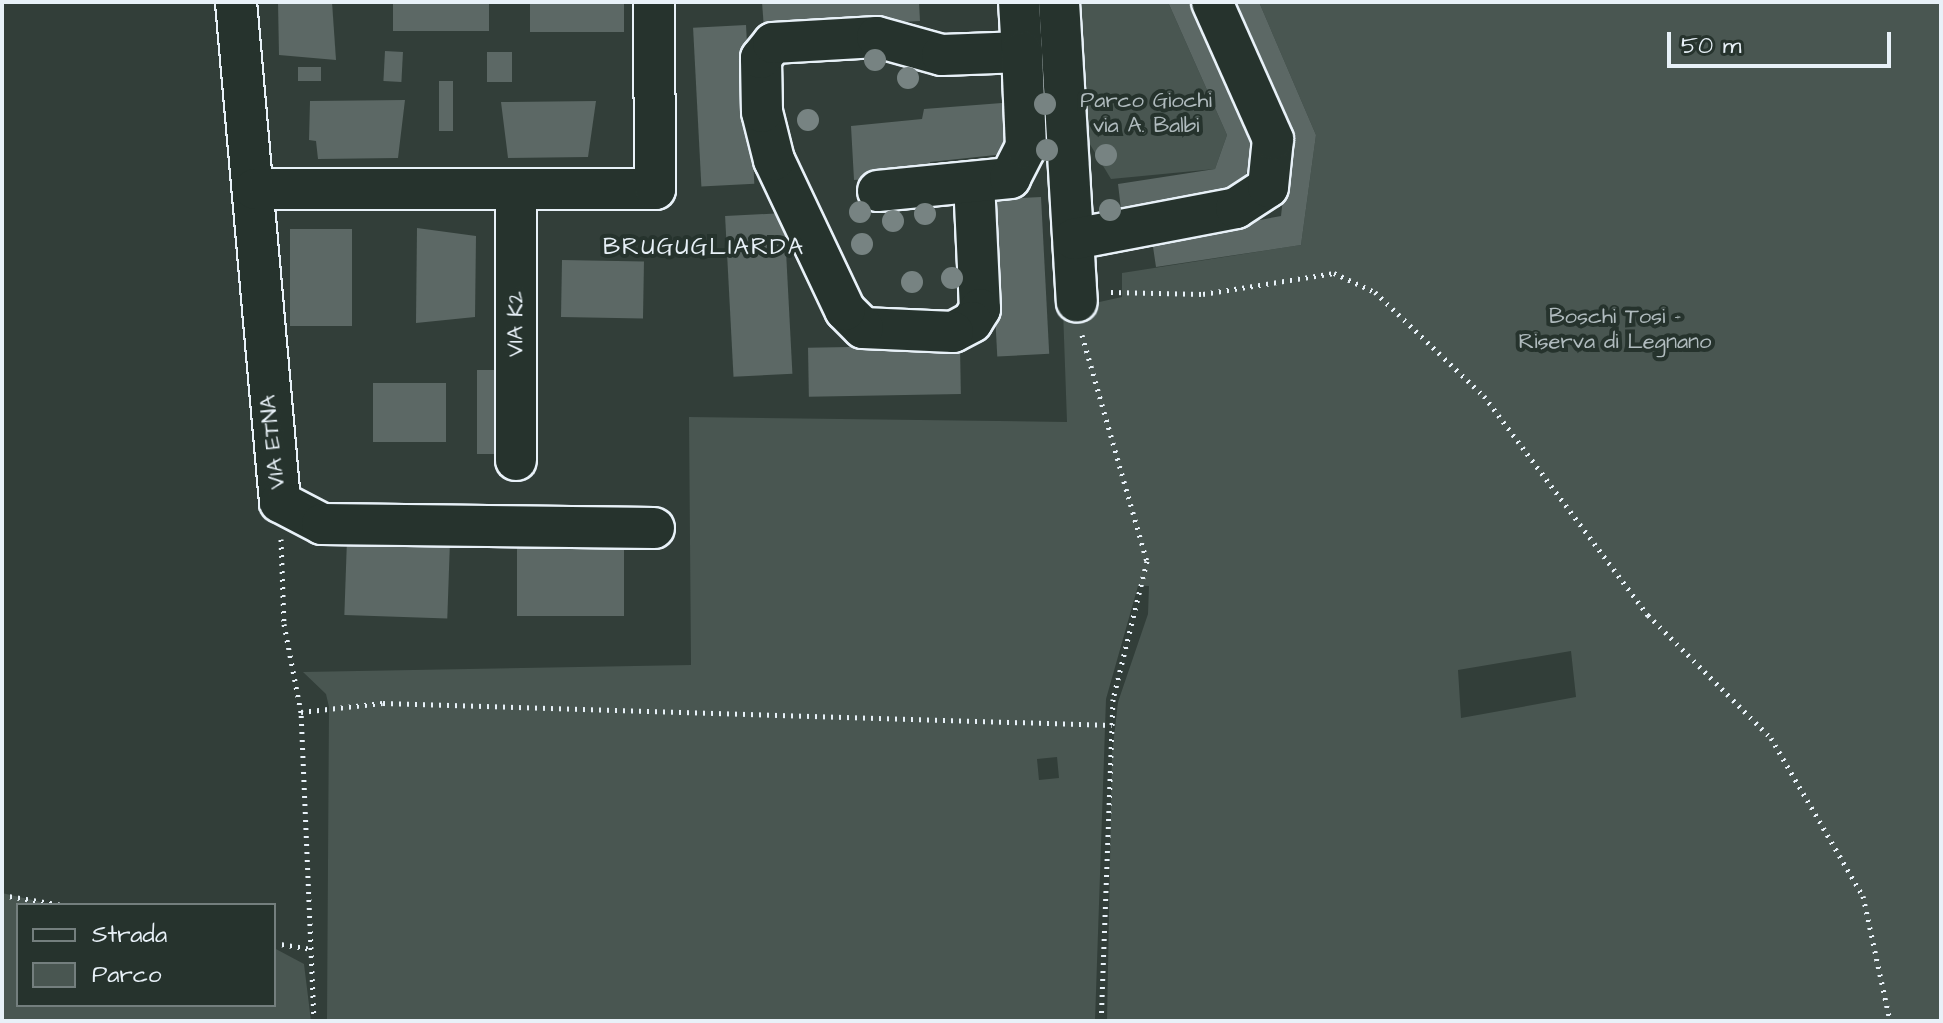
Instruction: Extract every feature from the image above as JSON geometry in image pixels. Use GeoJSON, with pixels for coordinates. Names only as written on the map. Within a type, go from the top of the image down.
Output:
{"type":"FeatureCollection","features":[{"type":"Feature","properties":{"kind":"street","name":"VIA ETNA"},"geometry":{"type":"LineString","coordinates":[[236,2],[255,189],[280,502],[322,524],[654,528]]}},
{"type":"Feature","properties":{"kind":"street"},"geometry":{"type":"LineString","coordinates":[[255,189],[655,189],[654,2]]}},
{"type":"Feature","properties":{"kind":"street"},"geometry":{"type":"LineString","coordinates":[[878,191],[1010,178],[1019,168],[1026,147],[1019,2]]}},
{"type":"Feature","properties":{"kind":"street"},"geometry":{"type":"LineString","coordinates":[[1059,2],[1077,301]]}},
{"type":"Feature","properties":{"kind":"street"},"geometry":{"type":"LineString","coordinates":[[1074,239],[1236,208],[1268,187],[1273,139],[1212,2]]}},
{"type":"Feature","properties":{"kind":"street"},"geometry":{"type":"LineString","coordinates":[[974,182],[980,309],[972,322],[953,332],[863,328],[845,310],[774,160],[762,112],[761,58],[773,43],[877,37],[942,55],[1022,52]]}},
{"type":"Feature","properties":{"kind":"street","name":"VIA K2"},"geometry":{"type":"LineString","coordinates":[[516,189],[516,460]]}},
{"type":"Feature","properties":{"kind":"path"},"geometry":{"type":"LineString","coordinates":[[1101,1021],[1112,725],[1134,636],[1147,561],[1118,442],[1090,370],[1077,301],[1122,289],[1203,294],[1334,273],[1375,292],[1484,396],[1648,615],[1771,738],[1863,896],[1890,1021]]}},
{"type":"Feature","properties":{"kind":"path"},"geometry":{"type":"LineString","coordinates":[[280,502],[284,624],[301,712],[314,1021]]}},
{"type":"Feature","properties":{"kind":"path"},"geometry":{"type":"LineString","coordinates":[[301,712],[383,703],[1112,725]]}},
{"type":"Feature","properties":{"kind":"path"},"geometry":{"type":"LineString","coordinates":[[2,895],[50,903]]}},
{"type":"Feature","properties":{"kind":"path"},"geometry":{"type":"LineString","coordinates":[[276,943],[310,949]]}},
{"type":"Feature","properties":{"kind":"green space","name":"Parco Giochi via A. Balbi"},"geometry":{"type":"Polygon","coordinates":[[[1070,2],[1168,2],[1227,135],[1215,169],[1111,179],[1077,123],[1070,2]]]}},
{"type":"Feature","properties":{"kind":"green space","name":"Boschi Tosi - Riserva di Legnano"},"geometry":{"type":"Polygon","coordinates":[[[1259,2],[1941,2],[1941,1021],[1107,1021],[1112,754],[1118,702],[1148,614],[1149,586],[1138,586],[1106,699],[1095,1021],[327,1021],[329,707],[326,694],[303,672],[691,665],[689,417],[1067,422],[1063,310],[1122,297],[1122,273],[1301,245],[1316,135],[1259,2]],[[1571,651],[1458,670],[1461,718],[1576,697],[1571,651]],[[1057,757],[1037,759],[1039,780],[1059,778],[1057,757]]]}},
{"type":"Feature","properties":{"kind":"green space"},"geometry":{"type":"Polygon","coordinates":[[[2,893],[45,903],[16,903],[16,1007],[276,1007],[276,949],[304,964],[311,1021],[2,1021],[2,893]]]}},
{"type":"Feature","properties":{"kind":"building"},"geometry":{"type":"Polygon","coordinates":[[[278,2],[332,2],[336,60],[279,55],[278,2]]]}},
{"type":"Feature","properties":{"kind":"building"},"geometry":{"type":"Polygon","coordinates":[[[393,2],[489,2],[489,31],[393,31],[393,2]]]}},
{"type":"Feature","properties":{"kind":"building"},"geometry":{"type":"Polygon","coordinates":[[[530,2],[624,2],[624,32],[530,32],[530,2]]]}},
{"type":"Feature","properties":{"kind":"building"},"geometry":{"type":"Polygon","coordinates":[[[762,2],[919,2],[920,21],[764,29],[762,2]]]}},
{"type":"Feature","properties":{"kind":"building"},"geometry":{"type":"Polygon","coordinates":[[[1168,2],[1196,2],[1256,137],[1242,190],[1121,209],[1118,184],[1215,169],[1227,135],[1168,2]]]}},
{"type":"Feature","properties":{"kind":"building"},"geometry":{"type":"Polygon","coordinates":[[[1232,2],[1259,2],[1316,135],[1301,245],[1156,267],[1152,240],[1281,216],[1290,134],[1232,2]]]}},
{"type":"Feature","properties":{"kind":"building"},"geometry":{"type":"Polygon","coordinates":[[[746,25],[754,184],[701,187],[693,28],[746,25]]]}},
{"type":"Feature","properties":{"kind":"building"},"geometry":{"type":"Polygon","coordinates":[[[385,51],[403,52],[401,82],[383,81],[385,51]]]}},
{"type":"Feature","properties":{"kind":"building"},"geometry":{"type":"Polygon","coordinates":[[[487,52],[512,52],[512,82],[487,82],[487,52]]]}},
{"type":"Feature","properties":{"kind":"building"},"geometry":{"type":"Polygon","coordinates":[[[298,67],[321,67],[321,81],[298,81],[298,67]]]}},
{"type":"Feature","properties":{"kind":"building"},"geometry":{"type":"Polygon","coordinates":[[[439,81],[453,81],[453,131],[439,131],[439,81]]]}},
{"type":"Feature","properties":{"kind":"building"},"geometry":{"type":"Polygon","coordinates":[[[405,100],[398,158],[318,159],[316,141],[309,140],[310,101],[405,100]]]}},
{"type":"Feature","properties":{"kind":"building"},"geometry":{"type":"Polygon","coordinates":[[[596,101],[588,157],[508,158],[501,102],[596,101]]]}},
{"type":"Feature","properties":{"kind":"building"},"geometry":{"type":"Polygon","coordinates":[[[1002,103],[1005,154],[930,162],[931,174],[854,180],[851,126],[922,119],[924,109],[1002,103]]]}},
{"type":"Feature","properties":{"kind":"building"},"geometry":{"type":"Polygon","coordinates":[[[1041,197],[1049,354],[997,357],[989,200],[1041,197]]]}},
{"type":"Feature","properties":{"kind":"building"},"geometry":{"type":"Polygon","coordinates":[[[784,213],[792,374],[734,377],[725,216],[784,213]]]}},
{"type":"Feature","properties":{"kind":"building"},"geometry":{"type":"Polygon","coordinates":[[[417,228],[476,236],[475,317],[416,323],[417,228]]]}},
{"type":"Feature","properties":{"kind":"building"},"geometry":{"type":"Polygon","coordinates":[[[290,229],[352,229],[352,326],[290,326],[290,229]]]}},
{"type":"Feature","properties":{"kind":"building"},"geometry":{"type":"Polygon","coordinates":[[[562,260],[644,261],[643,318],[561,317],[562,260]]]}},
{"type":"Feature","properties":{"kind":"building"},"geometry":{"type":"Polygon","coordinates":[[[960,345],[961,394],[809,397],[808,348],[960,345]]]}},
{"type":"Feature","properties":{"kind":"building"},"geometry":{"type":"Polygon","coordinates":[[[477,370],[501,370],[501,454],[477,454],[477,370]]]}},
{"type":"Feature","properties":{"kind":"building"},"geometry":{"type":"Polygon","coordinates":[[[373,383],[446,383],[446,442],[373,442],[373,383]]]}},
{"type":"Feature","properties":{"kind":"building"},"geometry":{"type":"Polygon","coordinates":[[[517,538],[624,538],[624,616],[517,616],[517,538]]]}},
{"type":"Feature","properties":{"kind":"building"},"geometry":{"type":"Polygon","coordinates":[[[347,539],[450,543],[447,619],[344,615],[347,539]]]}},
{"type":"Feature","properties":{"kind":"district","name":"BRUGUGLIARDA"},"geometry":{"type":"Point","coordinates":[704,248]}}]}
